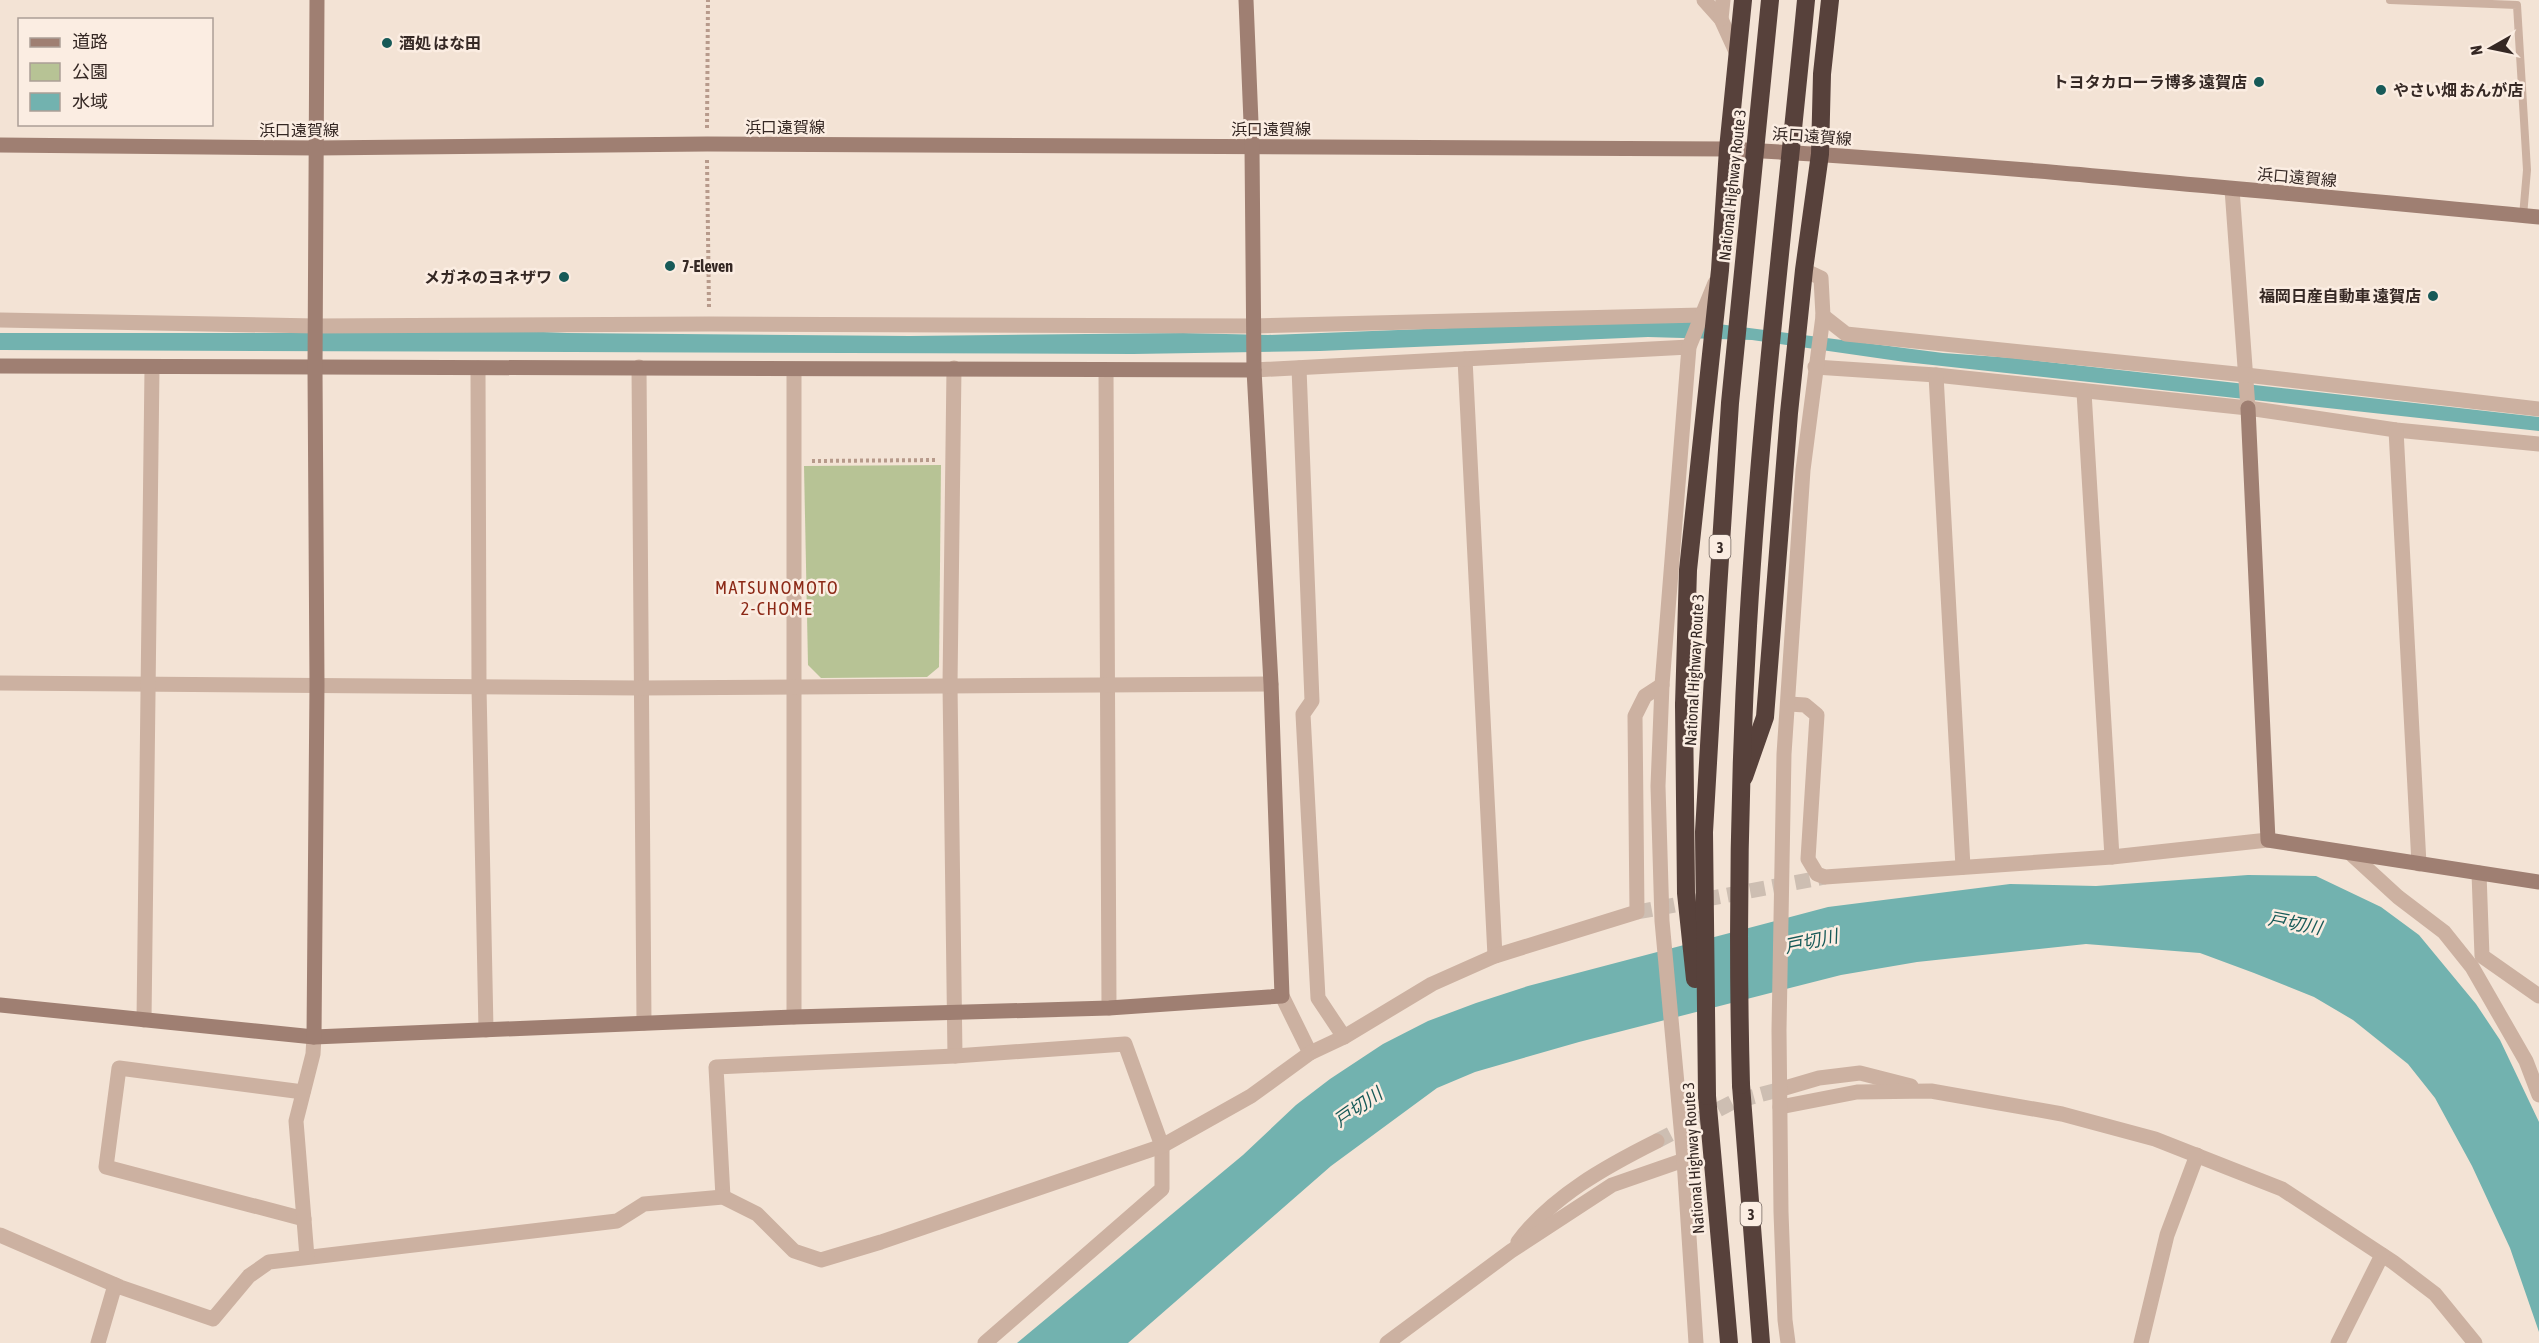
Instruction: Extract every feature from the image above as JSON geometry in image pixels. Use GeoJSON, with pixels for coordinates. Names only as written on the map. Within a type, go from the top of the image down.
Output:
{"type":"FeatureCollection","features":[{"type":"Feature","properties":{"kind":"highway"},"geometry":{"type":"LineString","coordinates":[[1707,1076],[1686,893],[1684,705],[1688,570],[1720,270],[1728,149],[1743,0]]}},
{"type":"Feature","properties":{"kind":"highway","name":"National Highway Route 3"},"geometry":{"type":"LineString","coordinates":[[1729,1343],[1707,1096],[1704,832],[1730,403],[1770,0]]}},
{"type":"Feature","properties":{"kind":"highway","name":"3"},"geometry":{"type":"LineString","coordinates":[[1761,1343],[1741,1085],[1738,881],[1748,626],[1806,0]]}},
{"type":"Feature","properties":{"kind":"highway"},"geometry":{"type":"LineString","coordinates":[[1742,782],[1765,717],[1804,270],[1820,154],[1822,74],[1830,0]]}},
{"type":"Feature","properties":{"kind":"street"},"geometry":{"type":"LineString","coordinates":[[307,1257],[296,1122],[313,1054],[314,1037],[317,684],[315,326],[317,0]]}},
{"type":"Feature","properties":{"kind":"street"},"geometry":{"type":"LineString","coordinates":[[1246,0],[1252,147],[1254,370],[1270,684],[1282,996],[1310,1053]]}},
{"type":"Feature","properties":{"kind":"street"},"geometry":{"type":"LineString","coordinates":[[1704,0],[1721,19],[1737,54]]}},
{"type":"Feature","properties":{"kind":"street"},"geometry":{"type":"LineString","coordinates":[[1721,19],[1723,0]]}},
{"type":"Feature","properties":{"kind":"street","name":"浜口遠賀線"},"geometry":{"type":"LineString","coordinates":[[0,145],[317,148],[707,144],[1728,149],[1820,154],[2539,217]]}},
{"type":"Feature","properties":{"kind":"street"},"geometry":{"type":"LineString","coordinates":[[2232,189],[2248,408],[2268,840]]}},
{"type":"Feature","properties":{"kind":"street"},"geometry":{"type":"LineString","coordinates":[[1696,1343],[1684,1160],[1662,921],[1658,786],[1662,685],[1689,347],[1720,270]]}},
{"type":"Feature","properties":{"kind":"street"},"geometry":{"type":"LineString","coordinates":[[1788,1343],[1784,1298],[1779,1030],[1784,754],[1803,470],[1823,316],[1821,278],[1804,270]]}},
{"type":"Feature","properties":{"kind":"street"},"geometry":{"type":"LineString","coordinates":[[0,320],[315,326],[709,324],[1253,326],[1702,315]]}},
{"type":"Feature","properties":{"kind":"street"},"geometry":{"type":"LineString","coordinates":[[1823,316],[1846,334],[2246,375],[2539,409]]}},
{"type":"Feature","properties":{"kind":"street"},"geometry":{"type":"LineString","coordinates":[[0,366],[315,369],[639,366],[794,370],[954,368],[1106,371],[1254,370],[1689,347]]}},
{"type":"Feature","properties":{"kind":"street"},"geometry":{"type":"LineString","coordinates":[[1465,359],[1495,956]]}},
{"type":"Feature","properties":{"kind":"street"},"geometry":{"type":"LineString","coordinates":[[639,366],[644,1023]]}},
{"type":"Feature","properties":{"kind":"street"},"geometry":{"type":"LineString","coordinates":[[1815,367],[1936,375],[2248,408],[2396,430],[2539,444]]}},
{"type":"Feature","properties":{"kind":"street"},"geometry":{"type":"LineString","coordinates":[[144,1020],[152,368]]}},
{"type":"Feature","properties":{"kind":"street"},"geometry":{"type":"LineString","coordinates":[[478,368],[479,687],[486,1030]]}},
{"type":"Feature","properties":{"kind":"street"},"geometry":{"type":"LineString","coordinates":[[954,368],[950,685],[952,1013],[955,1056]]}},
{"type":"Feature","properties":{"kind":"street"},"geometry":{"type":"LineString","coordinates":[[1299,368],[1312,701],[1303,714],[1318,998],[1344,1037]]}},
{"type":"Feature","properties":{"kind":"street"},"geometry":{"type":"LineString","coordinates":[[794,370],[792,688],[794,1017]]}},
{"type":"Feature","properties":{"kind":"street"},"geometry":{"type":"LineString","coordinates":[[1106,371],[1108,1008]]}},
{"type":"Feature","properties":{"kind":"street"},"geometry":{"type":"LineString","coordinates":[[1936,375],[1963,867]]}},
{"type":"Feature","properties":{"kind":"street"},"geometry":{"type":"LineString","coordinates":[[2084,392],[2112,857]]}},
{"type":"Feature","properties":{"kind":"street"},"geometry":{"type":"LineString","coordinates":[[2396,430],[2419,864]]}},
{"type":"Feature","properties":{"kind":"street"},"geometry":{"type":"LineString","coordinates":[[0,683],[640,688],[1270,684]]}},
{"type":"Feature","properties":{"kind":"street"},"geometry":{"type":"LineString","coordinates":[[0,1235],[115,1285],[213,1319],[249,1276],[269,1262],[616,1221],[644,1204],[723,1197],[757,1214],[794,1251],[821,1260],[892,1238],[1161,1146],[1251,1096],[1310,1053],[1344,1037],[1432,984],[1495,956],[1637,912],[1635,716],[1645,696],[1662,685]]}},
{"type":"Feature","properties":{"kind":"street"},"geometry":{"type":"LineString","coordinates":[[1789,704],[1805,705],[1814,712],[1817,719],[1808,859],[1816,874],[1825,877],[2112,857],[2268,840],[2539,882]]}},
{"type":"Feature","properties":{"kind":"street"},"geometry":{"type":"LineString","coordinates":[[2350,853],[2391,891],[2475,959],[2539,996]]}},
{"type":"Feature","properties":{"kind":"street"},"geometry":{"type":"LineString","coordinates":[[2479,873],[2475,959],[2526,1061],[2539,1095]]}},
{"type":"Feature","properties":{"kind":"street"},"geometry":{"type":"LineString","coordinates":[[0,1005],[314,1037],[794,1017],[1108,1008],[1282,996]]}},
{"type":"Feature","properties":{"kind":"street"},"geometry":{"type":"LineString","coordinates":[[723,1197],[716,1068],[955,1056],[1125,1044],[1161,1146],[1162,1189],[985,1343]]}},
{"type":"Feature","properties":{"kind":"street"},"geometry":{"type":"LineString","coordinates":[[303,1092],[119,1068],[106,1167],[304,1220]]}},
{"type":"Feature","properties":{"kind":"street"},"geometry":{"type":"LineString","coordinates":[[1785,1088],[1819,1078],[1860,1072],[1931,1091],[2062,1114],[2154,1139],[2282,1189],[2382,1255],[2435,1294],[2475,1343]]}},
{"type":"Feature","properties":{"kind":"street"},"geometry":{"type":"LineString","coordinates":[[1780,1107],[1857,1092],[1931,1091]]}},
{"type":"Feature","properties":{"kind":"street"},"geometry":{"type":"LineString","coordinates":[[1511,1251],[1535,1219],[1609,1165],[1657,1141]]}},
{"type":"Feature","properties":{"kind":"street"},"geometry":{"type":"LineString","coordinates":[[2141,1343],[2167,1235],[2197,1155]]}},
{"type":"Feature","properties":{"kind":"street"},"geometry":{"type":"LineString","coordinates":[[1387,1343],[1511,1251],[1612,1185],[1684,1160]]}},
{"type":"Feature","properties":{"kind":"street"},"geometry":{"type":"LineString","coordinates":[[2338,1343],[2382,1255]]}},
{"type":"Feature","properties":{"kind":"street"},"geometry":{"type":"LineString","coordinates":[[98,1343],[115,1285]]}},
{"type":"Feature","properties":{"kind":"lane"},"geometry":{"type":"LineString","coordinates":[[2390,0],[2517,5],[2527,170],[2523,216]]}},
{"type":"Feature","properties":{"kind":"path"},"geometry":{"type":"LineString","coordinates":[[708,0],[709,324]]}},
{"type":"Feature","properties":{"kind":"path"},"geometry":{"type":"LineString","coordinates":[[793,461],[953,460]]}},
{"type":"Feature","properties":{"kind":"green space"},"geometry":{"type":"Polygon","coordinates":[[[941,465],[939,667],[927,677],[821,678],[808,665],[804,466],[941,465]]]}},
{"type":"Feature","properties":{"kind":"water"},"geometry":{"type":"Polygon","coordinates":[[[1680,319],[1943,353],[2013,358],[2539,417],[2539,431],[1905,362],[1752,340],[1648,337],[1320,351],[1133,354],[0,350],[0,333],[355,333],[497,330],[567,333],[910,336],[1183,333],[1268,335],[1680,319]]]}},
{"type":"Feature","properties":{"kind":"water","name":"戸切川"},"geometry":{"type":"Polygon","coordinates":[[[2248,875],[2316,876],[2381,907],[2419,935],[2476,1004],[2500,1040],[2539,1122],[2539,1332],[2510,1248],[2472,1166],[2435,1098],[2408,1064],[2353,1020],[2314,997],[2254,973],[2200,953],[2086,944],[1917,962],[1841,975],[1579,1042],[1475,1072],[1437,1088],[1331,1166],[1128,1343],[1017,1343],[1243,1155],[1296,1105],[1383,1044],[1428,1021],[1528,986],[1828,907],[2010,884],[2096,886],[2248,875]]]}},
{"type":"Feature","properties":{"kind":"tunnel"},"geometry":{"type":"LineString","coordinates":[[1637,912],[1825,877]]}},
{"type":"Feature","properties":{"kind":"tunnel"},"geometry":{"type":"LineString","coordinates":[[1657,1141],[1733,1102],[1785,1088]]}},
{"type":"Feature","properties":{"kind":"place","name":"酒処 はな田"},"geometry":{"type":"Point","coordinates":[387,43]}},
{"type":"Feature","properties":{"kind":"place","name":"トヨタカローラ博多 遠賀店"},"geometry":{"type":"Point","coordinates":[2259,82]}},
{"type":"Feature","properties":{"kind":"place","name":"やさい畑 おんが店"},"geometry":{"type":"Point","coordinates":[2381,90]}},
{"type":"Feature","properties":{"kind":"place","name":"7-Eleven"},"geometry":{"type":"Point","coordinates":[670,266]}},
{"type":"Feature","properties":{"kind":"place","name":"メガネのヨネザワ"},"geometry":{"type":"Point","coordinates":[564,277]}},
{"type":"Feature","properties":{"kind":"place","name":"福岡日産自動車 遠賀店"},"geometry":{"type":"Point","coordinates":[2433,296]}},
{"type":"Feature","properties":{"kind":"district","name":"MATSUNOMOTO 2-CHOME"},"geometry":{"type":"Point","coordinates":[777,597]}}]}
